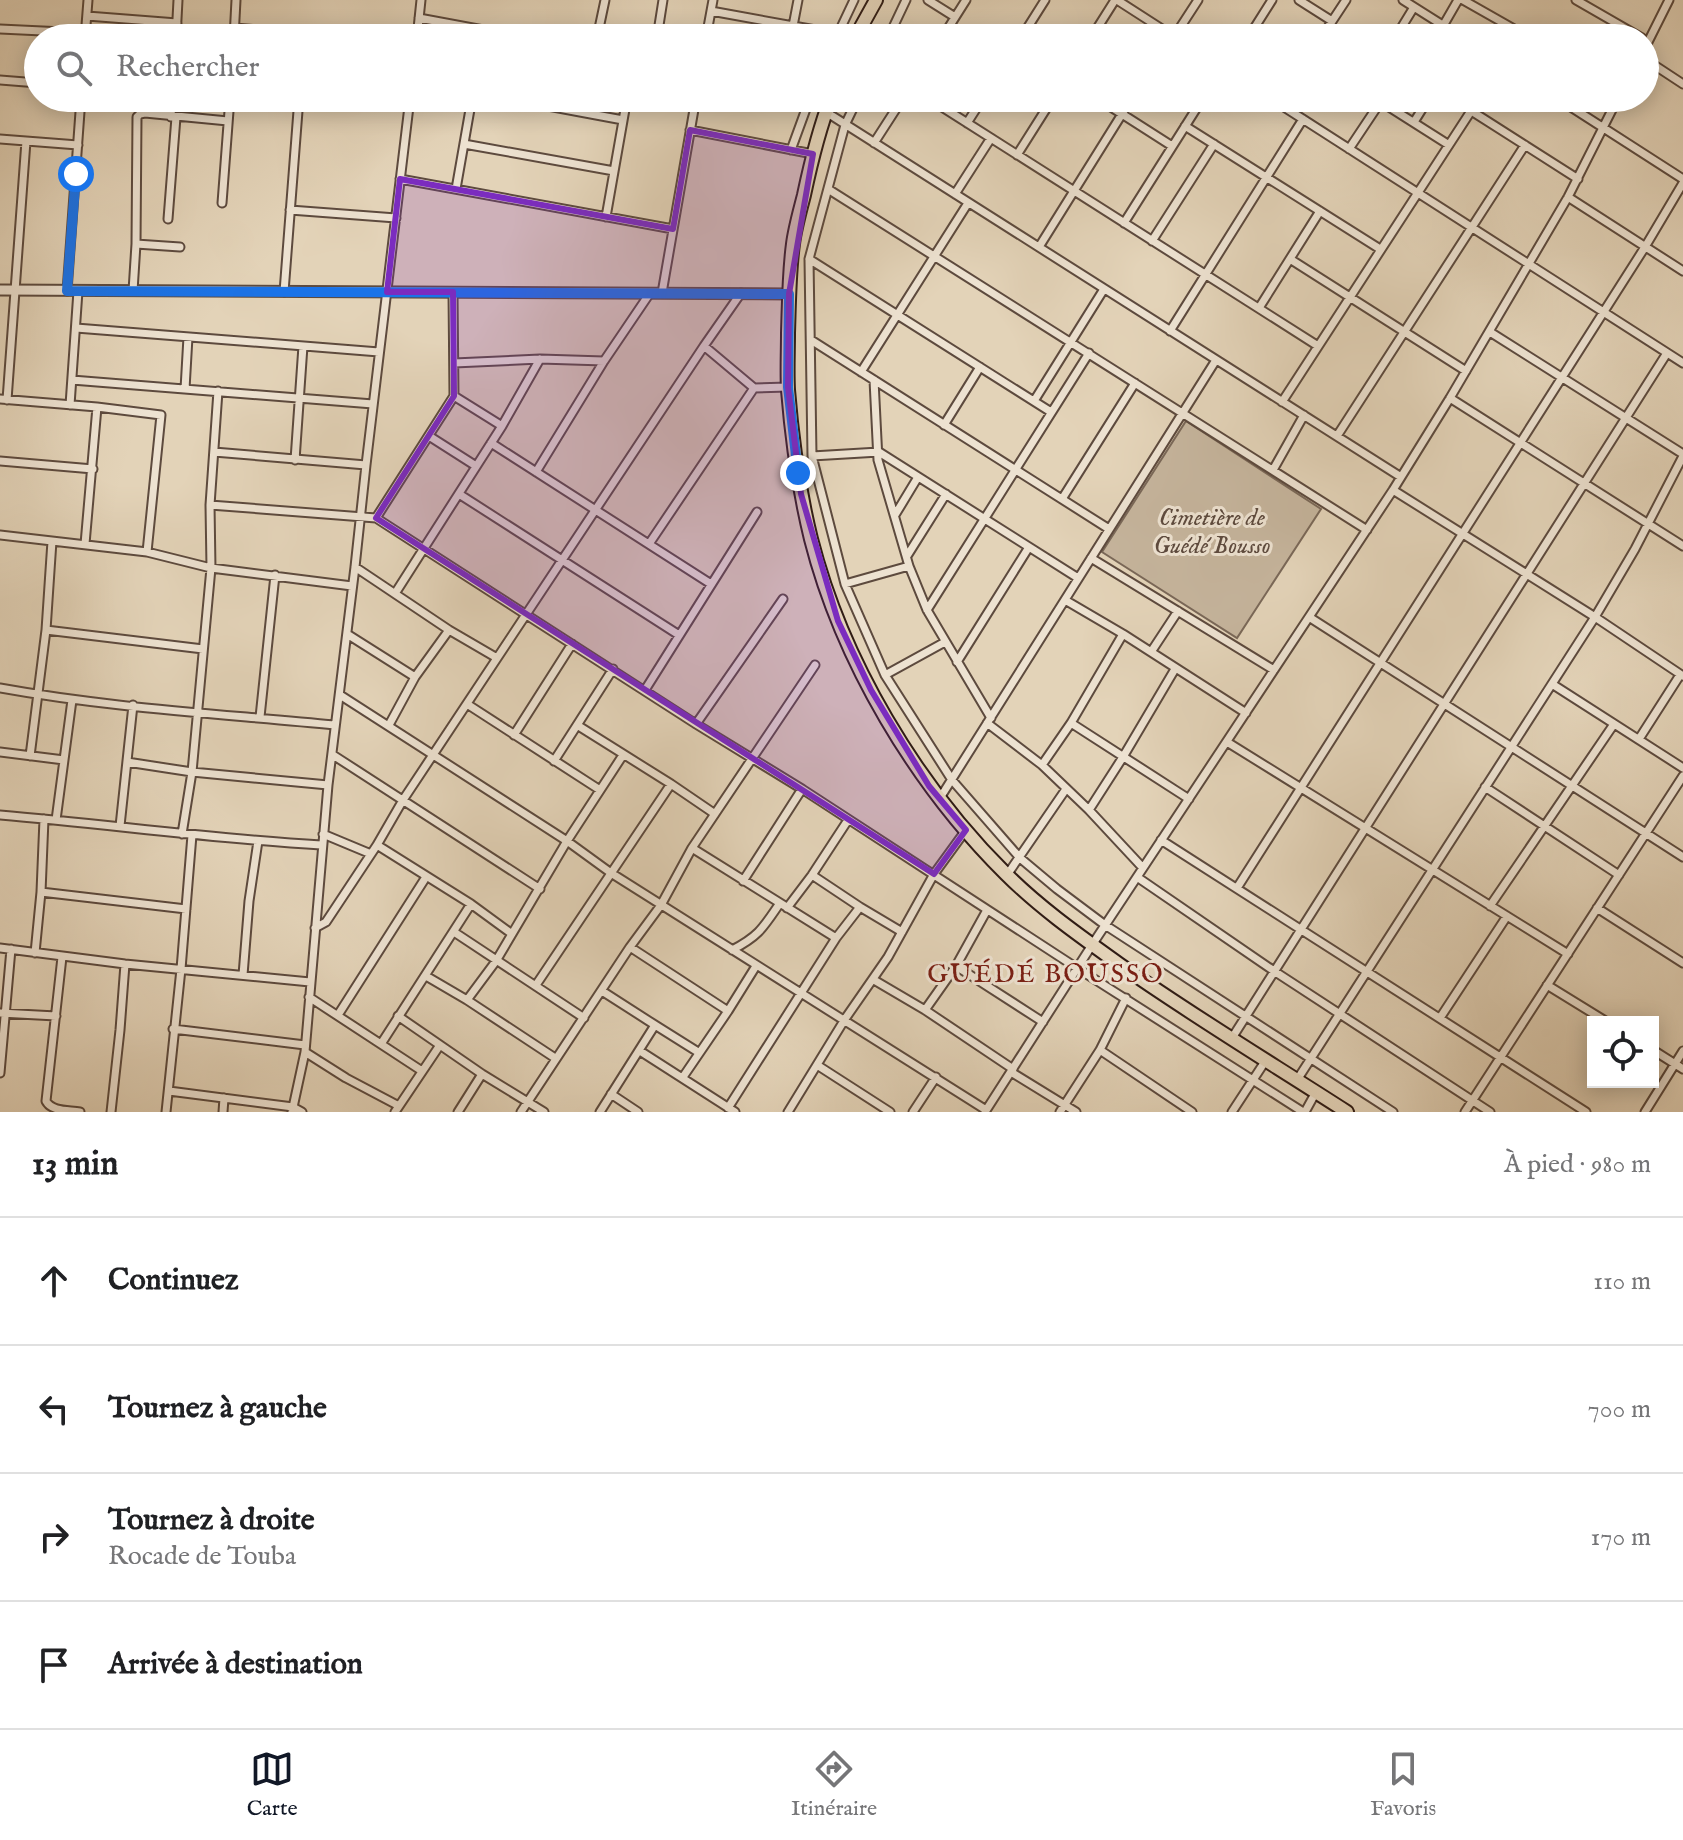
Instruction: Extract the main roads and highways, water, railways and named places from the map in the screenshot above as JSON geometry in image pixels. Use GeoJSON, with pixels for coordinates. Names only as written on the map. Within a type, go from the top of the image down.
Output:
{"type":"FeatureCollection","features":[{"type":"Feature","properties":{"kind":"main road"},"geometry":{"type":"LineString","coordinates":[[861,24],[876,0]]}},
{"type":"Feature","properties":{"kind":"main road"},"geometry":{"type":"LineString","coordinates":[[826,112],[793,243],[788,387],[794,452],[812,542],[838,621],[871,690],[939,800],[1007,875],[1092,945],[1347,1112]]}},
{"type":"Feature","properties":{"kind":"district","name":"GUÉDÉ BOUSSO"},"geometry":{"type":"Point","coordinates":[1046,973]}},
{"type":"Feature","properties":{"kind":"park label","name":"Cimetière de Guédé Bousso"},"geometry":{"type":"Point","coordinates":[1212,531]}}]}
